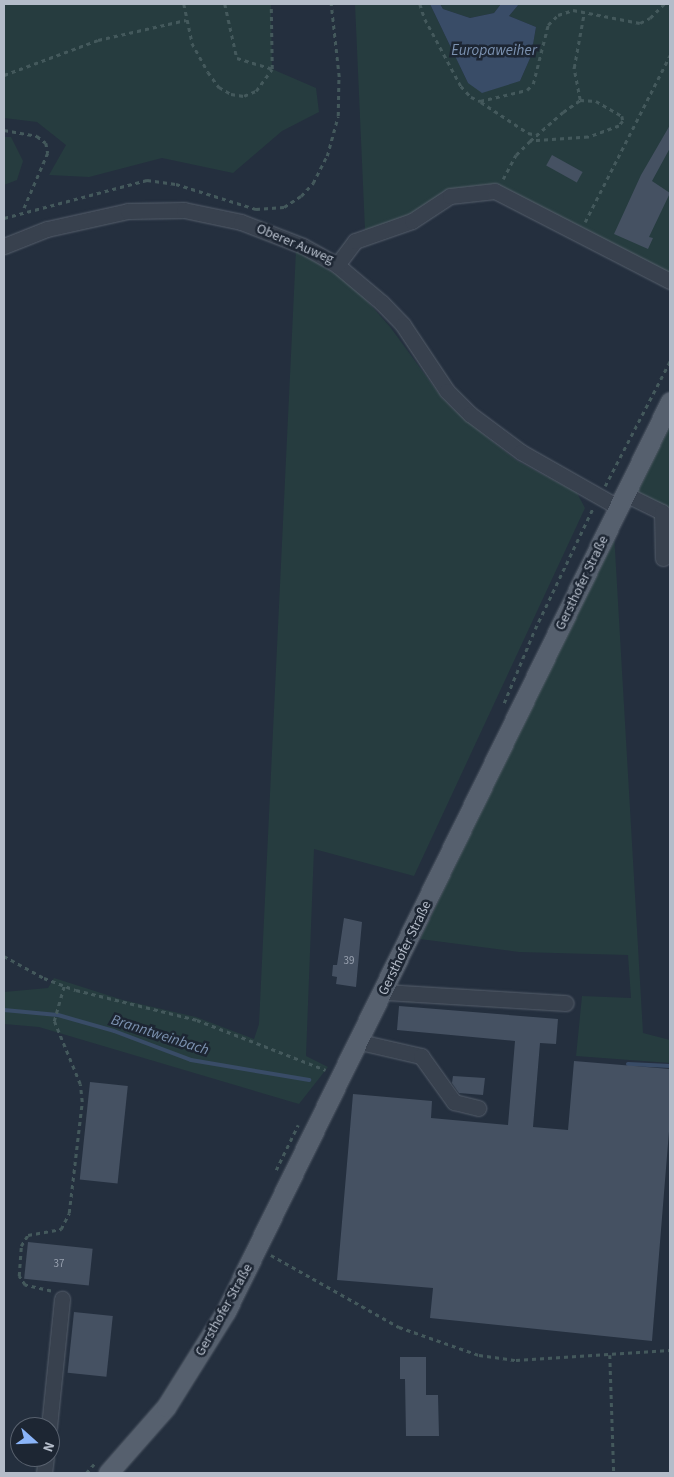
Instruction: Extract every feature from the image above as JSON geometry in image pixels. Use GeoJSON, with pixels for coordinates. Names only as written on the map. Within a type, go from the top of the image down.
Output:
{"type":"FeatureCollection","features":[{"type":"Feature","properties":{"kind":"main road","name":"Gersthofer Straße"},"geometry":{"type":"LineString","coordinates":[[103,1467],[166,1407],[196,1362],[258,1247],[360,1042],[670,402]]}},
{"type":"Feature","properties":{"kind":"street"},"geometry":{"type":"LineString","coordinates":[[496,191],[670,281]]}},
{"type":"Feature","properties":{"kind":"street","name":"Oberer Auweg"},"geometry":{"type":"LineString","coordinates":[[4,246],[47,229],[128,211],[184,210],[241,222],[271,232],[337,265],[355,241],[412,221],[450,196],[496,191]]}},
{"type":"Feature","properties":{"kind":"street"},"geometry":{"type":"LineString","coordinates":[[337,265],[403,325],[447,391],[470,414],[521,452],[599,496],[621,500],[662,512],[663,558]]}},
{"type":"Feature","properties":{"kind":"street"},"geometry":{"type":"LineString","coordinates":[[384,992],[566,1004]]}},
{"type":"Feature","properties":{"kind":"street"},"geometry":{"type":"LineString","coordinates":[[360,1042],[421,1056],[454,1102],[478,1108]]}},
{"type":"Feature","properties":{"kind":"street"},"geometry":{"type":"LineString","coordinates":[[50,1417],[62,1299]]}},
{"type":"Feature","properties":{"kind":"path"},"geometry":{"type":"LineString","coordinates":[[184,4],[192,43],[203,65],[219,87],[231,94],[244,96],[256,91],[272,69],[271,4]]}},
{"type":"Feature","properties":{"kind":"path"},"geometry":{"type":"LineString","coordinates":[[225,4],[237,58],[272,69]]}},
{"type":"Feature","properties":{"kind":"path"},"geometry":{"type":"LineString","coordinates":[[4,218],[147,180],[176,184],[256,209],[284,207],[301,196],[313,183],[327,156],[338,116],[339,77],[331,4]]}},
{"type":"Feature","properties":{"kind":"path"},"geometry":{"type":"LineString","coordinates":[[420,4],[425,19],[461,86],[471,97],[528,133],[538,135]]}},
{"type":"Feature","properties":{"kind":"path"},"geometry":{"type":"LineString","coordinates":[[480,101],[527,90],[533,84],[540,65],[548,25],[558,15],[573,10],[640,23],[650,18],[664,4]]}},
{"type":"Feature","properties":{"kind":"path"},"geometry":{"type":"LineString","coordinates":[[580,100],[574,68],[584,13]]}},
{"type":"Feature","properties":{"kind":"path"},"geometry":{"type":"LineString","coordinates":[[4,76],[39,60],[98,40],[186,20]]}},
{"type":"Feature","properties":{"kind":"path"},"geometry":{"type":"LineString","coordinates":[[579,234],[670,55]]}},
{"type":"Feature","properties":{"kind":"path"},"geometry":{"type":"LineString","coordinates":[[496,191],[516,155],[580,100]]}},
{"type":"Feature","properties":{"kind":"path"},"geometry":{"type":"LineString","coordinates":[[530,141],[588,137],[608,131],[623,121],[622,116],[608,106],[580,100]]}},
{"type":"Feature","properties":{"kind":"path"},"geometry":{"type":"LineString","coordinates":[[4,130],[37,136],[46,143],[48,153],[23,212]]}},
{"type":"Feature","properties":{"kind":"path"},"geometry":{"type":"LineString","coordinates":[[502,708],[535,629],[599,496],[670,361]]}},
{"type":"Feature","properties":{"kind":"path"},"geometry":{"type":"LineString","coordinates":[[4,956],[64,986],[101,998],[197,1020],[330,1071],[325,1080]]}},
{"type":"Feature","properties":{"kind":"path"},"geometry":{"type":"LineString","coordinates":[[62,1299],[56,1293],[25,1285],[19,1276],[21,1246],[28,1235],[61,1229],[70,1213],[82,1102],[80,1084],[54,1021],[57,1005],[64,986]]}},
{"type":"Feature","properties":{"kind":"path"},"geometry":{"type":"LineString","coordinates":[[274,1175],[300,1121]]}},
{"type":"Feature","properties":{"kind":"path"},"geometry":{"type":"LineString","coordinates":[[258,1247],[399,1327],[443,1344],[479,1355],[516,1360],[670,1350]]}},
{"type":"Feature","properties":{"kind":"path"},"geometry":{"type":"LineString","coordinates":[[610,1355],[614,1473]]}},
{"type":"Feature","properties":{"kind":"path"},"geometry":{"type":"LineString","coordinates":[[86,1473],[103,1467]]}},
{"type":"Feature","properties":{"kind":"green space"},"geometry":{"type":"Polygon","coordinates":[[[4,4],[271,4],[272,69],[316,88],[319,112],[282,131],[233,173],[162,158],[89,177],[49,175],[66,145],[37,122],[4,118],[4,4]]]}},
{"type":"Feature","properties":{"kind":"green space"},"geometry":{"type":"Polygon","coordinates":[[[355,4],[430,4],[468,83],[520,81],[531,56],[536,27],[509,16],[519,4],[670,4],[670,277],[488,187],[409,219],[365,230],[355,4]]]}},
{"type":"Feature","properties":{"kind":"green space"},"geometry":{"type":"Polygon","coordinates":[[[440,4],[501,4],[494,13],[470,18],[443,9],[440,4]]]}},
{"type":"Feature","properties":{"kind":"green space"},"geometry":{"type":"Polygon","coordinates":[[[4,137],[11,137],[23,161],[17,180],[4,185],[4,137]]]}},
{"type":"Feature","properties":{"kind":"green space"},"geometry":{"type":"Polygon","coordinates":[[[296,250],[353,285],[391,328],[442,398],[463,418],[516,460],[577,493],[585,508],[414,876],[314,849],[306,1056],[328,1067],[299,1104],[39,1027],[4,1024],[4,992],[48,988],[54,978],[123,1000],[196,1017],[254,1039],[259,1024],[296,250]]]}},
{"type":"Feature","properties":{"kind":"green space"},"geometry":{"type":"Polygon","coordinates":[[[670,425],[670,509],[636,495],[670,425]]]}},
{"type":"Feature","properties":{"kind":"green space"},"geometry":{"type":"Polygon","coordinates":[[[614,533],[643,1033],[670,1040],[670,1063],[576,1056],[582,996],[631,998],[628,955],[519,952],[420,939],[614,533]]]}},
{"type":"Feature","properties":{"kind":"water","name":"Europaweiher"},"geometry":{"type":"Polygon","coordinates":[[[430,4],[440,4],[443,9],[470,18],[494,13],[501,4],[519,4],[509,16],[536,27],[531,56],[520,81],[482,93],[468,83],[430,4]]]}},
{"type":"Feature","properties":{"kind":"building"},"geometry":{"type":"Polygon","coordinates":[[[670,125],[670,148],[652,181],[670,193],[649,237],[653,238],[648,249],[614,234],[641,175],[670,125]]]}},
{"type":"Feature","properties":{"kind":"building"},"geometry":{"type":"Polygon","coordinates":[[[552,155],[583,172],[577,182],[546,165],[552,155]]]}},
{"type":"Feature","properties":{"kind":"building"},"geometry":{"type":"Polygon","coordinates":[[[344,918],[362,922],[356,987],[336,984],[337,977],[332,976],[333,965],[337,965],[344,918]]]}},
{"type":"Feature","properties":{"kind":"building"},"geometry":{"type":"Polygon","coordinates":[[[399,1006],[558,1019],[556,1044],[540,1043],[533,1127],[568,1130],[574,1061],[670,1069],[670,1119],[652,1341],[430,1318],[433,1288],[337,1280],[353,1094],[432,1101],[431,1118],[508,1125],[515,1041],[397,1030],[399,1006]]]}},
{"type":"Feature","properties":{"kind":"building"},"geometry":{"type":"Polygon","coordinates":[[[453,1076],[485,1078],[483,1095],[459,1093],[452,1083],[453,1076]]]}},
{"type":"Feature","properties":{"kind":"building"},"geometry":{"type":"Polygon","coordinates":[[[90,1082],[128,1086],[118,1183],[80,1179],[90,1082]]]}},
{"type":"Feature","properties":{"kind":"building"},"geometry":{"type":"Polygon","coordinates":[[[28,1242],[93,1249],[89,1286],[24,1279],[28,1242]]]}},
{"type":"Feature","properties":{"kind":"building"},"geometry":{"type":"Polygon","coordinates":[[[74,1312],[113,1316],[106,1377],[68,1373],[74,1312]]]}},
{"type":"Feature","properties":{"kind":"building"},"geometry":{"type":"Polygon","coordinates":[[[400,1357],[426,1357],[426,1395],[438,1395],[439,1436],[406,1436],[405,1379],[400,1379],[400,1357]]]}},
{"type":"Feature","properties":{"kind":"waterway","name":"Branntweinbach"},"geometry":{"type":"LineString","coordinates":[[4,1010],[58,1015],[114,1031],[191,1060],[309,1080]]}},
{"type":"Feature","properties":{"kind":"waterway","name":"Branntweinbach"},"geometry":{"type":"LineString","coordinates":[[628,1064],[670,1066]]}}]}
